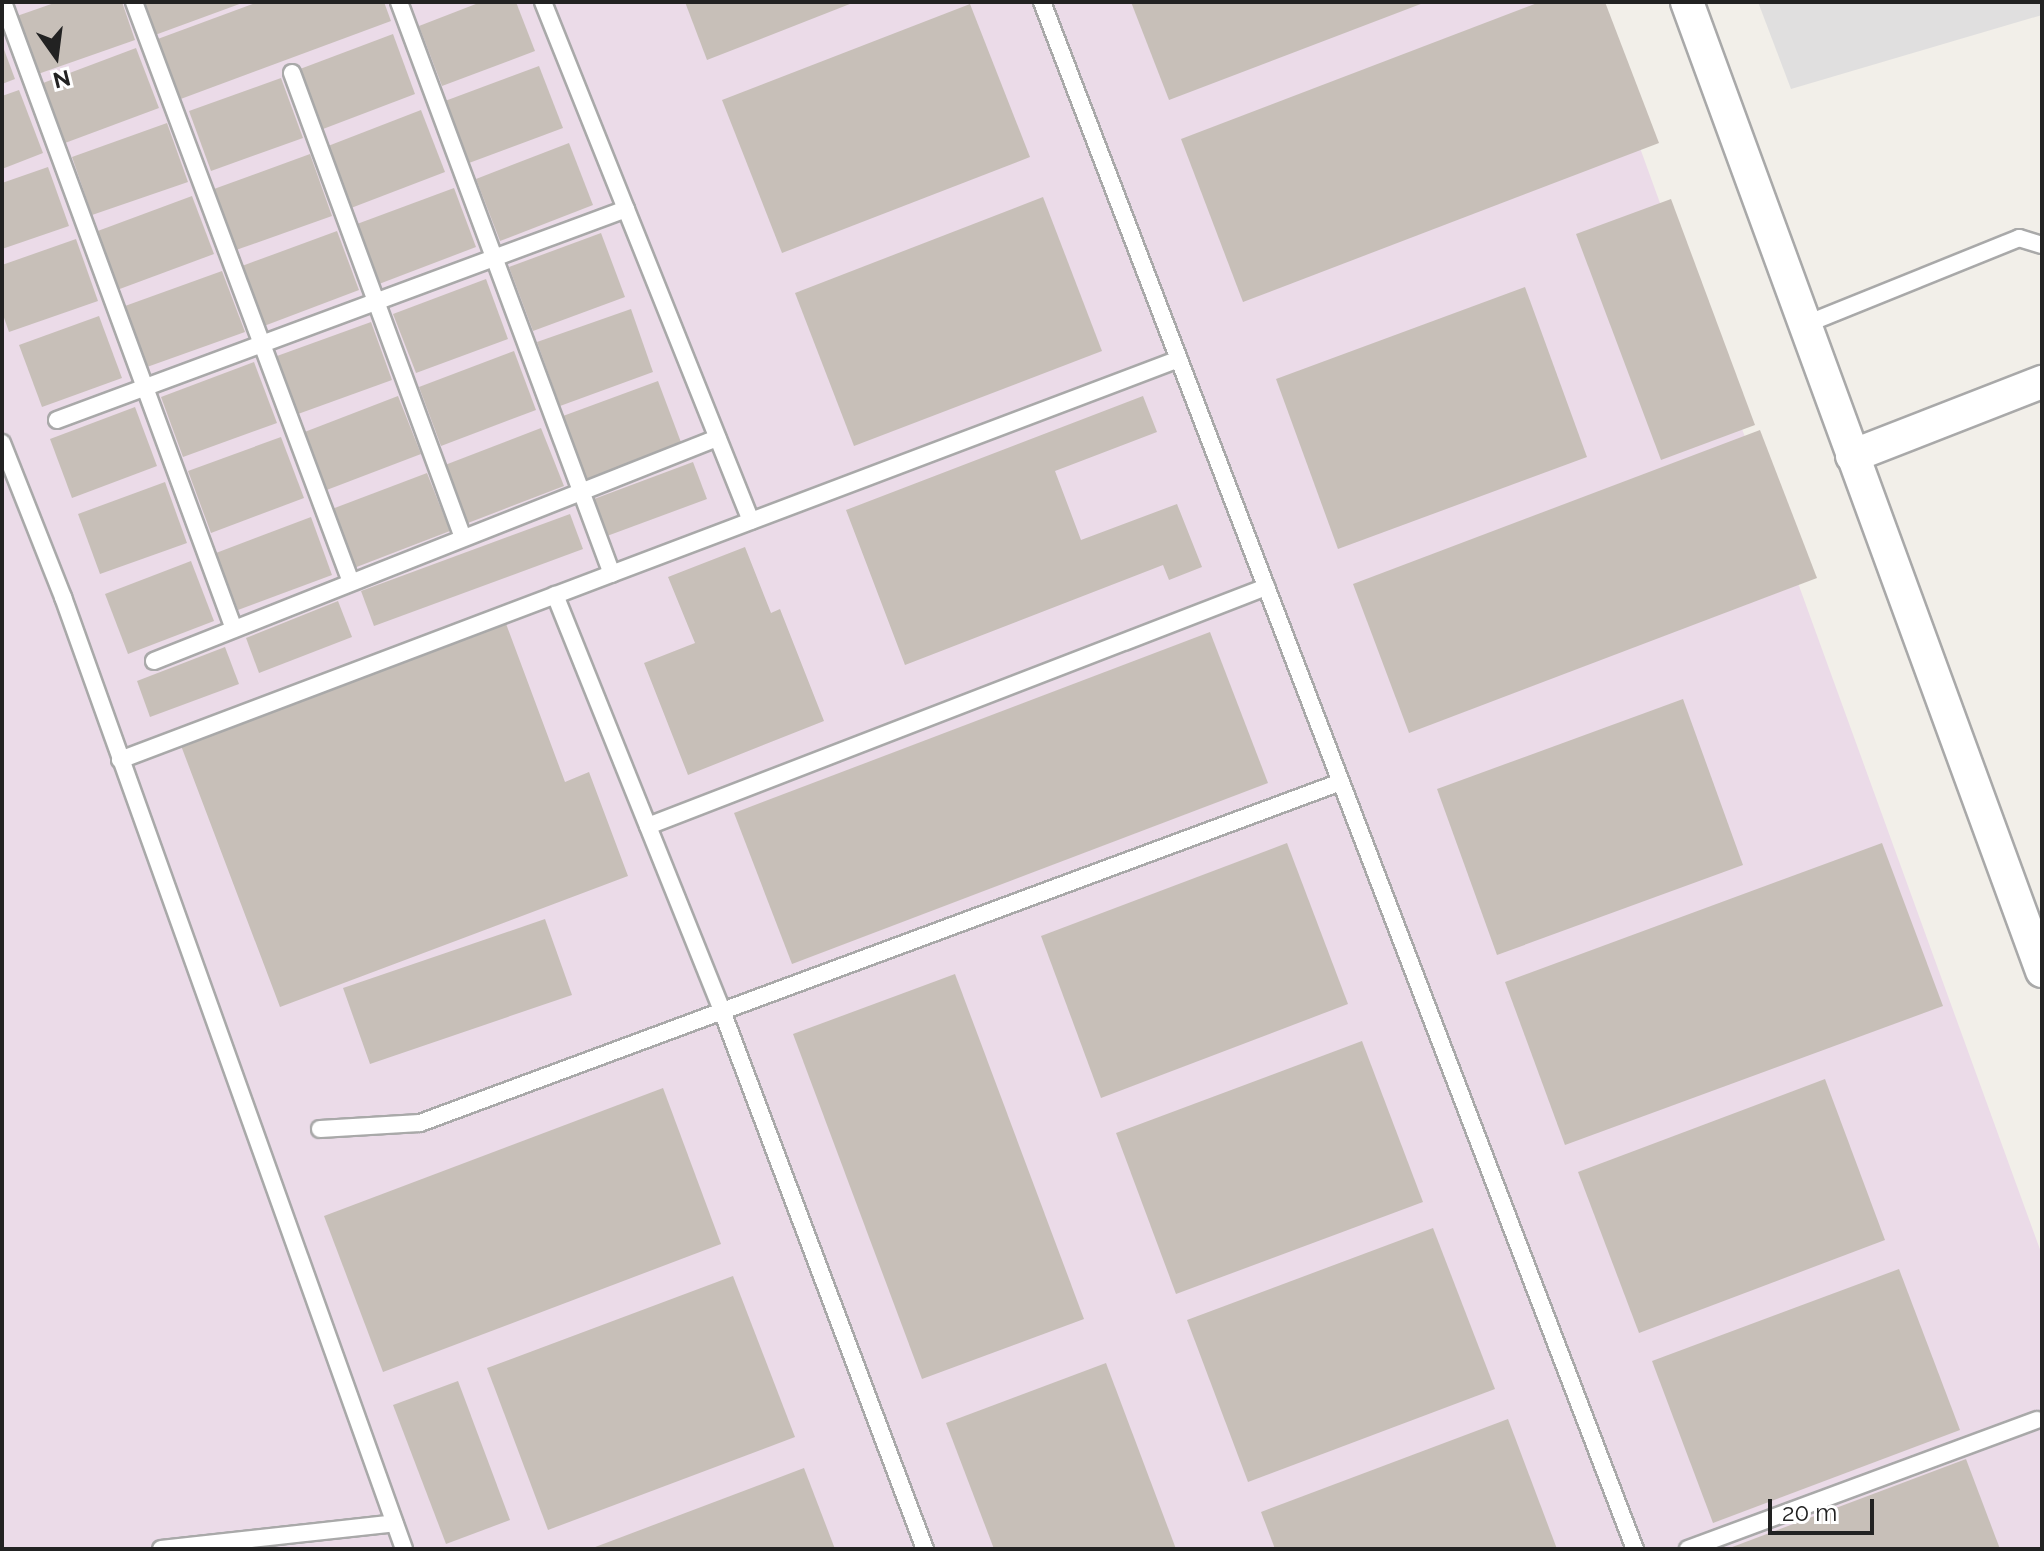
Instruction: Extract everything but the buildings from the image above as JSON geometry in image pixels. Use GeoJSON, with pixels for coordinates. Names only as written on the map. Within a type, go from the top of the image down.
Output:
{"type":"FeatureCollection","features":[{"type":"Feature","properties":{"kind":"street"},"geometry":{"type":"LineString","coordinates":[[1687,2],[2042,971]]}},
{"type":"Feature","properties":{"kind":"street"},"geometry":{"type":"LineString","coordinates":[[1852,456],[2042,382]]}},
{"type":"Feature","properties":{"kind":"lane"},"geometry":{"type":"LineString","coordinates":[[3,2],[234,629]]}},
{"type":"Feature","properties":{"kind":"lane"},"geometry":{"type":"LineString","coordinates":[[134,2],[351,582]]}},
{"type":"Feature","properties":{"kind":"lane"},"geometry":{"type":"LineString","coordinates":[[399,2],[612,574]]}},
{"type":"Feature","properties":{"kind":"lane"},"geometry":{"type":"LineString","coordinates":[[543,2],[751,521]]}},
{"type":"Feature","properties":{"kind":"lane"},"geometry":{"type":"LineString","coordinates":[[1042,2],[1635,1549]]}},
{"type":"Feature","properties":{"kind":"lane"},"geometry":{"type":"LineString","coordinates":[[292,73],[463,538]]}},
{"type":"Feature","properties":{"kind":"lane"},"geometry":{"type":"LineString","coordinates":[[57,420],[626,209]]}},
{"type":"Feature","properties":{"kind":"lane"},"geometry":{"type":"LineString","coordinates":[[1804,325],[2019,238],[2042,245]]}},
{"type":"Feature","properties":{"kind":"lane"},"geometry":{"type":"LineString","coordinates":[[120,760],[1179,359]]}},
{"type":"Feature","properties":{"kind":"lane"},"geometry":{"type":"LineString","coordinates":[[154,661],[717,438]]}},
{"type":"Feature","properties":{"kind":"lane"},"geometry":{"type":"LineString","coordinates":[[2,443],[120,760],[404,1549]]}},
{"type":"Feature","properties":{"kind":"lane"},"geometry":{"type":"LineString","coordinates":[[648,826],[1266,587]]}},
{"type":"Feature","properties":{"kind":"lane"},"geometry":{"type":"LineString","coordinates":[[555,595],[722,1011],[925,1549]]}},
{"type":"Feature","properties":{"kind":"lane"},"geometry":{"type":"LineString","coordinates":[[320,1129],[420,1123],[1341,782]]}},
{"type":"Feature","properties":{"kind":"lane"},"geometry":{"type":"LineString","coordinates":[[1688,1549],[2037,1420]]}},
{"type":"Feature","properties":{"kind":"lane"},"geometry":{"type":"LineString","coordinates":[[161,1549],[395,1523]]}},
{"type":"Feature","properties":{"kind":"shaded area"},"geometry":{"type":"Polygon","coordinates":[[[2,2],[1587,2],[2042,1255],[2042,1549],[2,1549],[2,2]]]}},
{"type":"Feature","properties":{"kind":"shaded area"},"geometry":{"type":"Polygon","coordinates":[[[1758,2],[2042,2],[2042,15],[1791,89],[1758,2]]]}}]}
